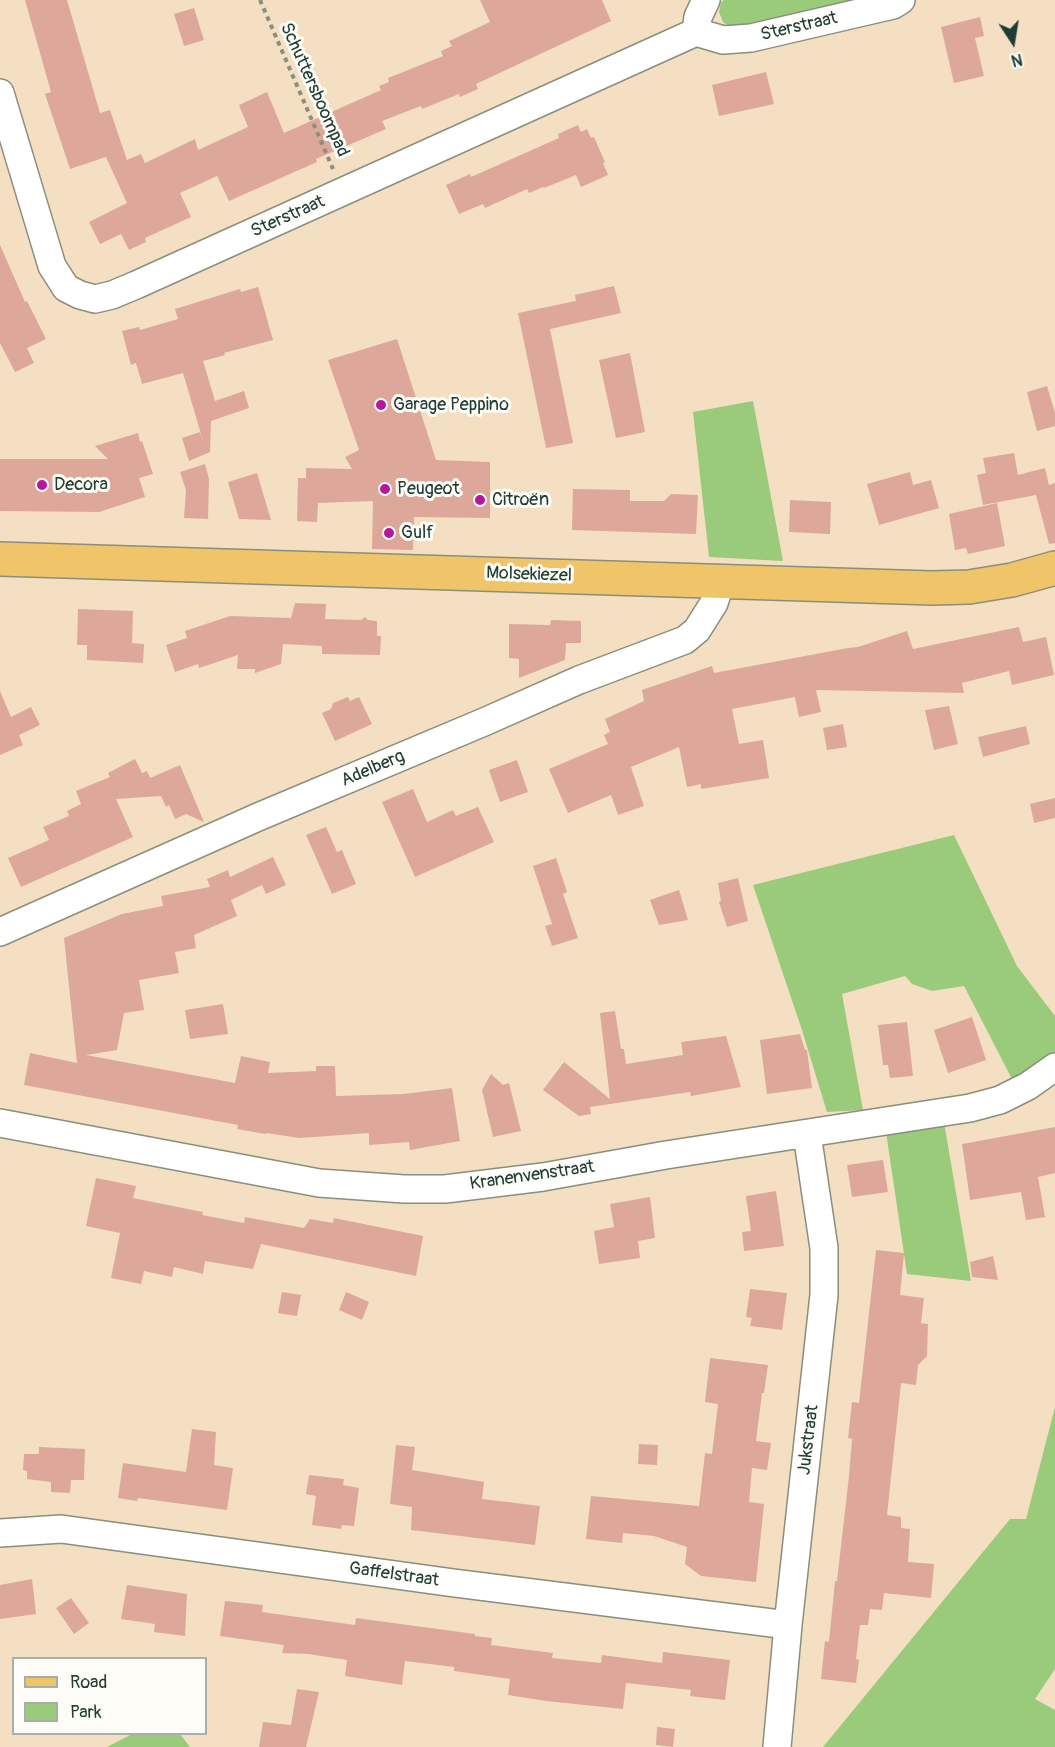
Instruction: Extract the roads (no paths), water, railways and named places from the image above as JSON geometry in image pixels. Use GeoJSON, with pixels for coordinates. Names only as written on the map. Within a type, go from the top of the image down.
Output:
{"type":"FeatureCollection","features":[{"type":"Feature","properties":{"kind":"main road","name":"Molsekiezel"},"geometry":{"type":"LineString","coordinates":[[0,559],[969,587],[1012,580],[1055,568]]}},
{"type":"Feature","properties":{"kind":"street"},"geometry":{"type":"LineString","coordinates":[[696,32],[698,16],[706,0]]}},
{"type":"Feature","properties":{"kind":"street","name":"Sterstraat"},"geometry":{"type":"LineString","coordinates":[[0,93],[52,266],[66,288],[95,299],[112,295],[344,192],[696,32],[723,40],[751,38],[893,5],[901,0]]}},
{"type":"Feature","properties":{"kind":"street","name":"Adelberg"},"geometry":{"type":"LineString","coordinates":[[0,932],[579,680],[685,640],[697,630],[714,603],[721,581]]}},
{"type":"Feature","properties":{"kind":"street","name":"Kranenvenstraat"},"geometry":{"type":"LineString","coordinates":[[0,1122],[318,1183],[404,1189],[444,1189],[543,1177],[666,1155],[970,1108],[999,1100],[1028,1086],[1055,1067]]}},
{"type":"Feature","properties":{"kind":"street","name":"Jukstraat"},"geometry":{"type":"LineString","coordinates":[[777,1747],[824,1295],[824,1248],[807,1134]]}},
{"type":"Feature","properties":{"kind":"street","name":"Gaffelstraat"},"geometry":{"type":"LineString","coordinates":[[0,1533],[61,1529],[454,1583],[788,1625]]}},
{"type":"Feature","properties":{"kind":"place","name":"Garage Peppino"},"geometry":{"type":"Point","coordinates":[381,405]}},
{"type":"Feature","properties":{"kind":"place","name":"Decora"},"geometry":{"type":"Point","coordinates":[42,485]}},
{"type":"Feature","properties":{"kind":"place","name":"Peugeot"},"geometry":{"type":"Point","coordinates":[385,489]}},
{"type":"Feature","properties":{"kind":"place","name":"Citroën"},"geometry":{"type":"Point","coordinates":[480,500]}},
{"type":"Feature","properties":{"kind":"place","name":"Gulf"},"geometry":{"type":"Point","coordinates":[389,533]}}]}
